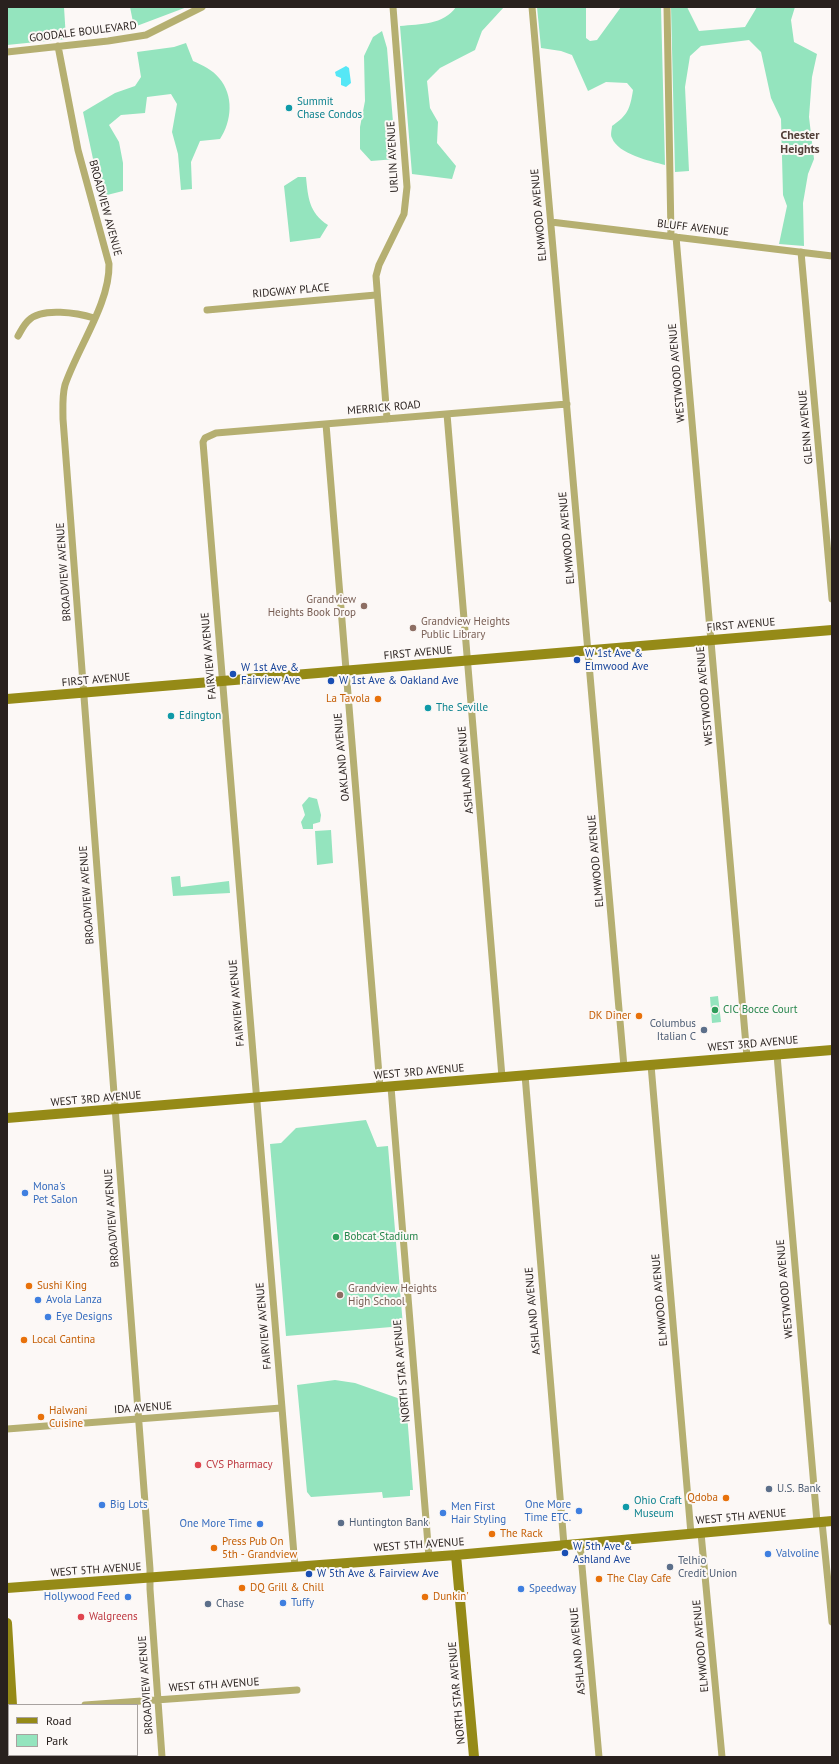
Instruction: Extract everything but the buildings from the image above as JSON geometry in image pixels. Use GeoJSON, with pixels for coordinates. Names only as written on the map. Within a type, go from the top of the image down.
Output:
{"type":"FeatureCollection","features":[{"type":"Feature","properties":{"kind":"street","name":"GOODALE BOULEVARD"},"geometry":{"type":"LineString","coordinates":[[7,52],[146,35],[202,7]]}},
{"type":"Feature","properties":{"kind":"street","name":"URLIN AVENUE"},"geometry":{"type":"LineString","coordinates":[[387,419],[376,295],[376,276],[379,265],[400,225],[406,203],[407,187],[393,7]]}},
{"type":"Feature","properties":{"kind":"street","name":"ELMWOOD AVENUE"},"geometry":{"type":"LineString","coordinates":[[532,7],[624,1067]]}},
{"type":"Feature","properties":{"kind":"street","name":"WESTWOOD AVENUE"},"geometry":{"type":"LineString","coordinates":[[667,7],[673,237],[711,640],[747,1057]]}},
{"type":"Feature","properties":{"kind":"street","name":"BROADVIEW AVENUE"},"geometry":{"type":"LineString","coordinates":[[58,46],[78,150],[108,264],[108,280],[101,303],[65,385],[63,402],[83,693],[150,1578],[162,1757]]}},
{"type":"Feature","properties":{"kind":"street","name":"BLUFF AVENUE"},"geometry":{"type":"LineString","coordinates":[[551,222],[832,256]]}},
{"type":"Feature","properties":{"kind":"street","name":"GLENN AVENUE"},"geometry":{"type":"LineString","coordinates":[[801,252],[832,600]]}},
{"type":"Feature","properties":{"kind":"street","name":"RIDGWAY PLACE"},"geometry":{"type":"LineString","coordinates":[[207,310],[376,295]]}},
{"type":"Feature","properties":{"kind":"street"},"geometry":{"type":"LineString","coordinates":[[18,336],[30,319],[37,315],[70,312],[94,318]]}},
{"type":"Feature","properties":{"kind":"street","name":"MERRICK ROAD"},"geometry":{"type":"LineString","coordinates":[[205,438],[216,433],[567,404]]}},
{"type":"Feature","properties":{"kind":"street","name":"ASHLAND AVENUE"},"geometry":{"type":"LineString","coordinates":[[447,414],[502,1077]]}},
{"type":"Feature","properties":{"kind":"street","name":"OAKLAND AVENUE"},"geometry":{"type":"LineString","coordinates":[[326,424],[380,1088]]}},
{"type":"Feature","properties":{"kind":"street","name":"FAIRVIEW AVENUE"},"geometry":{"type":"LineString","coordinates":[[205,438],[203,447],[295,1567]]}},
{"type":"Feature","properties":{"kind":"street","name":"FIRST AVENUE"},"geometry":{"type":"LineString","coordinates":[[7,699],[832,630]]}},
{"type":"Feature","properties":{"kind":"street","name":"WEST 3RD AVENUE"},"geometry":{"type":"LineString","coordinates":[[7,1118],[832,1050]]}},
{"type":"Feature","properties":{"kind":"street","name":"WESTWOOD AVENUE"},"geometry":{"type":"LineString","coordinates":[[777,1055],[824,1522],[832,1622]]}},
{"type":"Feature","properties":{"kind":"street","name":"ELMWOOD AVENUE"},"geometry":{"type":"LineString","coordinates":[[651,1065],[696,1533],[722,1757]]}},
{"type":"Feature","properties":{"kind":"street","name":"ASHLAND AVENUE"},"geometry":{"type":"LineString","coordinates":[[525,1075],[564,1545]]}},
{"type":"Feature","properties":{"kind":"street","name":"NORTH STAR AVENUE"},"geometry":{"type":"LineString","coordinates":[[391,1086],[429,1557]]}},
{"type":"Feature","properties":{"kind":"street","name":"IDA AVENUE"},"geometry":{"type":"LineString","coordinates":[[7,1429],[281,1408]]}},
{"type":"Feature","properties":{"kind":"street","name":"WEST 5TH AVENUE"},"geometry":{"type":"LineString","coordinates":[[7,1588],[456,1555],[824,1522]]}},
{"type":"Feature","properties":{"kind":"street","name":"ASHLAND AVENUE"},"geometry":{"type":"LineString","coordinates":[[580,1544],[599,1757]]}},
{"type":"Feature","properties":{"kind":"street","name":"NORTH STAR AVENUE"},"geometry":{"type":"LineString","coordinates":[[456,1555],[474,1757]]}},
{"type":"Feature","properties":{"kind":"street"},"geometry":{"type":"LineString","coordinates":[[7,1623],[12,1704]]}},
{"type":"Feature","properties":{"kind":"street","name":"WEST 6TH AVENUE"},"geometry":{"type":"LineString","coordinates":[[100,1704],[297,1690]]}},
{"type":"Feature","properties":{"kind":"green space"},"geometry":{"type":"Polygon","coordinates":[[[7,7],[64,7],[66,39],[7,45],[7,7]]]}},
{"type":"Feature","properties":{"kind":"green space"},"geometry":{"type":"Polygon","coordinates":[[[130,7],[187,7],[134,27],[130,7]]]}},
{"type":"Feature","properties":{"kind":"green space"},"geometry":{"type":"Polygon","coordinates":[[[456,7],[504,7],[482,31],[475,50],[440,68],[427,81],[430,108],[438,122],[437,143],[456,166],[452,179],[412,174],[400,26],[424,24],[438,20],[451,13],[456,7]]]}},
{"type":"Feature","properties":{"kind":"green space"},"geometry":{"type":"Polygon","coordinates":[[[537,7],[586,7],[586,38],[590,41],[597,40],[621,7],[661,7],[665,165],[627,153],[615,144],[611,137],[612,126],[625,115],[631,102],[633,90],[627,83],[606,82],[588,91],[572,55],[561,51],[541,48],[537,7]]]}},
{"type":"Feature","properties":{"kind":"green space"},"geometry":{"type":"Polygon","coordinates":[[[671,7],[687,7],[699,31],[745,27],[757,7],[795,7],[791,20],[794,42],[817,54],[812,77],[809,117],[814,159],[808,174],[803,203],[804,246],[779,244],[787,206],[783,195],[781,119],[771,98],[761,52],[749,40],[701,46],[690,56],[685,87],[689,171],[675,172],[671,7]]]}},
{"type":"Feature","properties":{"kind":"green space"},"geometry":{"type":"Polygon","coordinates":[[[382,31],[387,48],[396,159],[371,161],[360,149],[360,127],[365,101],[364,56],[373,37],[382,31]]]}},
{"type":"Feature","properties":{"kind":"green space"},"geometry":{"type":"Polygon","coordinates":[[[186,43],[193,61],[217,75],[227,92],[230,108],[224,132],[220,139],[200,141],[191,162],[192,189],[181,190],[178,154],[172,132],[177,104],[171,94],[147,97],[145,113],[121,115],[109,125],[119,142],[123,163],[123,191],[103,196],[96,173],[83,112],[115,93],[135,86],[141,77],[137,52],[174,47],[186,43]]]}},
{"type":"Feature","properties":{"kind":"green space"},"geometry":{"type":"Polygon","coordinates":[[[298,177],[306,177],[309,198],[313,210],[328,225],[320,238],[290,242],[284,186],[298,177]]]}},
{"type":"Feature","properties":{"kind":"green space"},"geometry":{"type":"Polygon","coordinates":[[[309,797],[317,799],[321,815],[320,822],[313,824],[313,829],[303,829],[301,822],[305,815],[302,805],[309,797]]]}},
{"type":"Feature","properties":{"kind":"green space"},"geometry":{"type":"Polygon","coordinates":[[[331,830],[333,863],[317,865],[315,831],[331,830]]]}},
{"type":"Feature","properties":{"kind":"green space"},"geometry":{"type":"Polygon","coordinates":[[[180,876],[181,887],[229,881],[230,893],[173,896],[171,877],[180,876]]]}},
{"type":"Feature","properties":{"kind":"green space","name":"CIC Bocce Court"},"geometry":{"type":"Polygon","coordinates":[[[718,996],[721,1022],[712,1023],[710,997],[718,996]]]}},
{"type":"Feature","properties":{"kind":"green space","name":"Bobcat Stadium"},"geometry":{"type":"Polygon","coordinates":[[[366,1120],[377,1147],[388,1146],[403,1326],[286,1336],[270,1144],[281,1143],[296,1128],[366,1120]]]}},
{"type":"Feature","properties":{"kind":"green space"},"geometry":{"type":"Polygon","coordinates":[[[335,1380],[355,1383],[406,1401],[413,1490],[410,1490],[410,1496],[383,1498],[382,1492],[311,1497],[307,1492],[297,1385],[335,1380]]]}},
{"type":"Feature","properties":{"kind":"water"},"geometry":{"type":"Polygon","coordinates":[[[346,66],[349,68],[351,83],[346,87],[341,85],[341,78],[336,76],[335,72],[346,66]]]}},
{"type":"Feature","properties":{"kind":"place","name":"Summit Chase Condos"},"geometry":{"type":"Point","coordinates":[289,108]}},
{"type":"Feature","properties":{"kind":"place","name":"Grandview Heights Book Drop"},"geometry":{"type":"Point","coordinates":[364,606]}},
{"type":"Feature","properties":{"kind":"place","name":"Grandview Heights Public Library"},"geometry":{"type":"Point","coordinates":[413,628]}},
{"type":"Feature","properties":{"kind":"place","name":"W 1st Ave & Elmwood Ave"},"geometry":{"type":"Point","coordinates":[577,660]}},
{"type":"Feature","properties":{"kind":"place","name":"W 1st Ave & Fairview Ave"},"geometry":{"type":"Point","coordinates":[233,674]}},
{"type":"Feature","properties":{"kind":"place","name":"W 1st Ave & Oakland Ave"},"geometry":{"type":"Point","coordinates":[331,681]}},
{"type":"Feature","properties":{"kind":"place","name":"La Tavola"},"geometry":{"type":"Point","coordinates":[378,699]}},
{"type":"Feature","properties":{"kind":"place","name":"The Seville"},"geometry":{"type":"Point","coordinates":[428,708]}},
{"type":"Feature","properties":{"kind":"place","name":"Edington"},"geometry":{"type":"Point","coordinates":[171,716]}},
{"type":"Feature","properties":{"kind":"place","name":"CIC Bocce Court"},"geometry":{"type":"Point","coordinates":[715,1010]}},
{"type":"Feature","properties":{"kind":"place","name":"DK Diner"},"geometry":{"type":"Point","coordinates":[639,1016]}},
{"type":"Feature","properties":{"kind":"place","name":"Columbus Italian C"},"geometry":{"type":"Point","coordinates":[704,1030]}},
{"type":"Feature","properties":{"kind":"place","name":"Mona's Pet Salon"},"geometry":{"type":"Point","coordinates":[25,1193]}},
{"type":"Feature","properties":{"kind":"place","name":"Bobcat Stadium"},"geometry":{"type":"Point","coordinates":[336,1237]}},
{"type":"Feature","properties":{"kind":"place","name":"Sushi King"},"geometry":{"type":"Point","coordinates":[29,1286]}},
{"type":"Feature","properties":{"kind":"place","name":"Grandview Heights High School"},"geometry":{"type":"Point","coordinates":[340,1295]}},
{"type":"Feature","properties":{"kind":"place","name":"Avola Lanza"},"geometry":{"type":"Point","coordinates":[38,1300]}},
{"type":"Feature","properties":{"kind":"place","name":"Eye Designs"},"geometry":{"type":"Point","coordinates":[48,1317]}},
{"type":"Feature","properties":{"kind":"place","name":"Local Cantina"},"geometry":{"type":"Point","coordinates":[24,1340]}},
{"type":"Feature","properties":{"kind":"place","name":"Halwani Cuisine"},"geometry":{"type":"Point","coordinates":[41,1417]}},
{"type":"Feature","properties":{"kind":"place","name":"CVS Pharmacy"},"geometry":{"type":"Point","coordinates":[198,1465]}},
{"type":"Feature","properties":{"kind":"place","name":"U.S. Bank"},"geometry":{"type":"Point","coordinates":[769,1489]}},
{"type":"Feature","properties":{"kind":"place","name":"Qdoba"},"geometry":{"type":"Point","coordinates":[726,1498]}},
{"type":"Feature","properties":{"kind":"place","name":"Big Lots"},"geometry":{"type":"Point","coordinates":[102,1505]}},
{"type":"Feature","properties":{"kind":"place","name":"Ohio Craft Museum"},"geometry":{"type":"Point","coordinates":[626,1507]}},
{"type":"Feature","properties":{"kind":"place","name":"One More Time ETC."},"geometry":{"type":"Point","coordinates":[579,1511]}},
{"type":"Feature","properties":{"kind":"place","name":"Men First Hair Styling"},"geometry":{"type":"Point","coordinates":[443,1513]}},
{"type":"Feature","properties":{"kind":"place","name":"Huntington Bank"},"geometry":{"type":"Point","coordinates":[341,1523]}},
{"type":"Feature","properties":{"kind":"place","name":"One More Time"},"geometry":{"type":"Point","coordinates":[260,1524]}},
{"type":"Feature","properties":{"kind":"place","name":"The Rack"},"geometry":{"type":"Point","coordinates":[492,1534]}},
{"type":"Feature","properties":{"kind":"place","name":"Press Pub On 5th - Grandview"},"geometry":{"type":"Point","coordinates":[214,1548]}},
{"type":"Feature","properties":{"kind":"place","name":"W 5th Ave & Ashland Ave"},"geometry":{"type":"Point","coordinates":[565,1553]}},
{"type":"Feature","properties":{"kind":"place","name":"Valvoline"},"geometry":{"type":"Point","coordinates":[768,1554]}},
{"type":"Feature","properties":{"kind":"place","name":"Telhio Credit Union"},"geometry":{"type":"Point","coordinates":[670,1567]}},
{"type":"Feature","properties":{"kind":"place","name":"W 5th Ave & Fairview Ave"},"geometry":{"type":"Point","coordinates":[309,1574]}},
{"type":"Feature","properties":{"kind":"place","name":"The Clay Cafe"},"geometry":{"type":"Point","coordinates":[599,1579]}},
{"type":"Feature","properties":{"kind":"place","name":"DQ Grill & Chill"},"geometry":{"type":"Point","coordinates":[242,1588]}},
{"type":"Feature","properties":{"kind":"place","name":"Speedway"},"geometry":{"type":"Point","coordinates":[521,1589]}},
{"type":"Feature","properties":{"kind":"place","name":"Hollywood Feed"},"geometry":{"type":"Point","coordinates":[128,1597]}},
{"type":"Feature","properties":{"kind":"place","name":"Dunkin'"},"geometry":{"type":"Point","coordinates":[425,1597]}},
{"type":"Feature","properties":{"kind":"place","name":"Tuffy"},"geometry":{"type":"Point","coordinates":[283,1603]}},
{"type":"Feature","properties":{"kind":"place","name":"Chase"},"geometry":{"type":"Point","coordinates":[208,1604]}},
{"type":"Feature","properties":{"kind":"place","name":"Walgreens"},"geometry":{"type":"Point","coordinates":[81,1617]}},
{"type":"Feature","properties":{"kind":"district","name":"Chester Heights"},"geometry":{"type":"Point","coordinates":[800,143]}}]}
